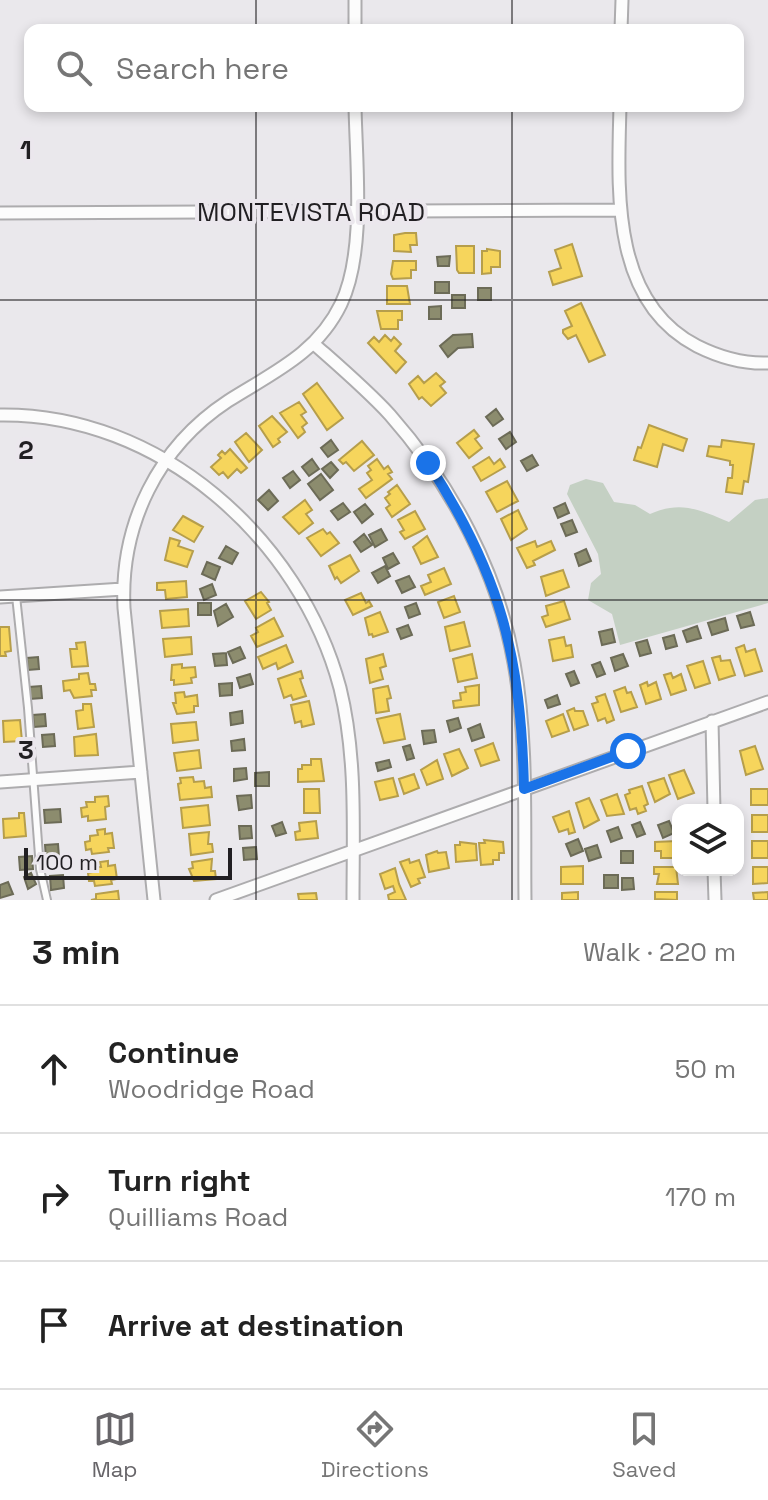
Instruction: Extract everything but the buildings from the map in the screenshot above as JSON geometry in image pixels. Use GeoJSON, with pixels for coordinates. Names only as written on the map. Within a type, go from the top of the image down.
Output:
{"type":"FeatureCollection","features":[{"type":"Feature","properties":{"kind":"street"},"geometry":{"type":"LineString","coordinates":[[355,0],[355,24]]}},
{"type":"Feature","properties":{"kind":"street"},"geometry":{"type":"LineString","coordinates":[[621,24],[622,0]]}},
{"type":"Feature","properties":{"kind":"street"},"geometry":{"type":"LineString","coordinates":[[154,900],[123,589],[132,530],[146,494],[166,460],[189,433],[215,410],[288,365],[314,344],[340,306],[355,254],[355,112]]}},
{"type":"Feature","properties":{"kind":"street"},"geometry":{"type":"LineString","coordinates":[[620,112],[621,210],[626,247],[647,301],[663,321],[688,341],[714,354],[738,361],[768,363]]}},
{"type":"Feature","properties":{"kind":"street","name":"MONTEVISTA ROAD"},"geometry":{"type":"LineString","coordinates":[[0,213],[621,210]]}},
{"type":"Feature","properties":{"kind":"street"},"geometry":{"type":"LineString","coordinates":[[314,344],[382,407],[447,492],[483,562],[502,612],[514,662],[520,707],[525,900]]}},
{"type":"Feature","properties":{"kind":"street"},"geometry":{"type":"LineString","coordinates":[[0,415],[30,416],[86,426],[127,440],[166,460],[220,497],[277,559],[316,625],[336,675],[346,716],[351,761],[353,900]]}},
{"type":"Feature","properties":{"kind":"street"},"geometry":{"type":"LineString","coordinates":[[0,597],[123,589]]}},
{"type":"Feature","properties":{"kind":"street"},"geometry":{"type":"LineString","coordinates":[[216,900],[768,702]]}},
{"type":"Feature","properties":{"kind":"street"},"geometry":{"type":"LineString","coordinates":[[712,721],[714,804]]}},
{"type":"Feature","properties":{"kind":"street"},"geometry":{"type":"LineString","coordinates":[[0,782],[141,772]]}},
{"type":"Feature","properties":{"kind":"street"},"geometry":{"type":"LineString","coordinates":[[714,876],[715,900]]}},
{"type":"Feature","properties":{"kind":"lane"},"geometry":{"type":"LineString","coordinates":[[16,596],[40,869],[47,900]]}},
{"type":"Feature","properties":{"kind":"green space"},"geometry":{"type":"Polygon","coordinates":[[[586,479],[603,483],[614,502],[635,505],[650,514],[681,507],[729,522],[755,500],[768,498],[768,603],[620,645],[612,614],[588,600],[591,583],[601,574],[598,554],[567,494],[570,485],[586,479]]]}},
{"type":"Feature","properties":{"kind":"route"},"geometry":{"type":"LineString","coordinates":[[428,463],[469,533],[502,612],[517,683],[524,789],[628,751]]}}]}
